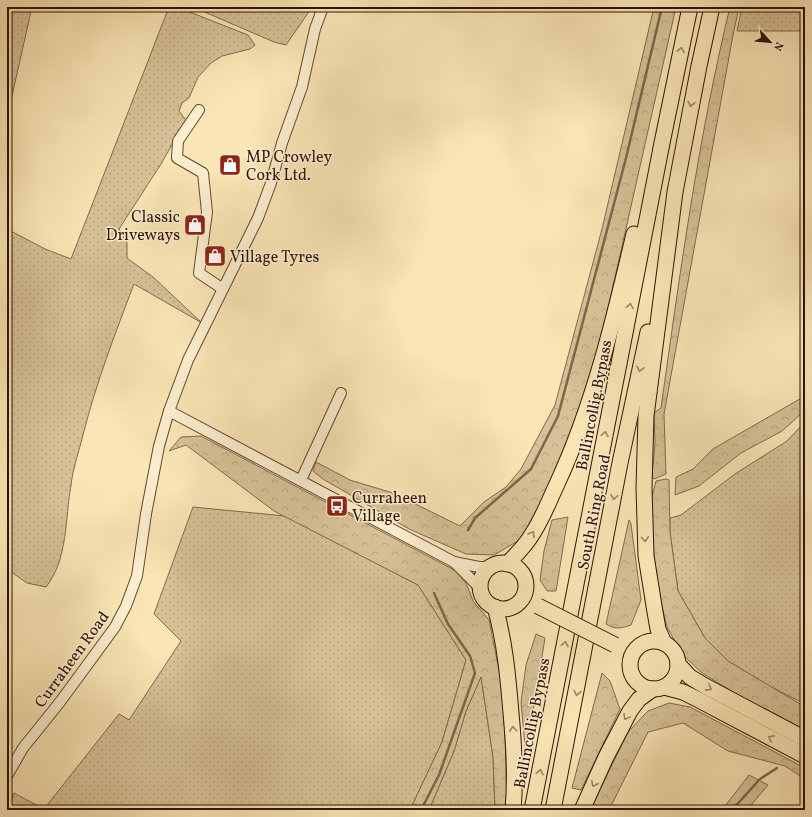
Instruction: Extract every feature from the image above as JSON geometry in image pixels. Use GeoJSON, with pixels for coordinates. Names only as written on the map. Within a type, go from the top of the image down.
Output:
{"type":"FeatureCollection","features":[{"type":"Feature","properties":{"kind":"highway","name":"Ballincollig Bypass"},"geometry":{"type":"LineString","coordinates":[[532,810],[662,143],[690,7]]}},
{"type":"Feature","properties":{"kind":"highway"},"geometry":{"type":"LineString","coordinates":[[712,7],[685,138],[670,221],[665,275],[648,392],[644,458],[644,522],[646,556],[658,629],[664,643],[674,652],[678,664],[690,677],[700,683],[805,739]]}},
{"type":"Feature","properties":{"kind":"highway"},"geometry":{"type":"LineString","coordinates":[[507,564],[527,542],[535,529],[572,452],[582,425],[604,358],[641,208],[662,143]]}},
{"type":"Feature","properties":{"kind":"highway","name":"South Ring Road"},"geometry":{"type":"LineString","coordinates":[[553,810],[620,463],[670,221]]}},
{"type":"Feature","properties":{"kind":"highway"},"geometry":{"type":"LineString","coordinates":[[513,607],[520,602],[524,596],[526,582],[524,575],[514,566],[507,564],[496,564],[491,567],[482,577],[481,590],[488,603],[495,607],[507,609],[527,605],[538,606],[615,645],[636,648]]}},
{"type":"Feature","properties":{"kind":"highway"},"geometry":{"type":"LineString","coordinates":[[526,589],[538,606]]}},
{"type":"Feature","properties":{"kind":"highway"},"geometry":{"type":"LineString","coordinates":[[495,607],[504,649],[514,745],[513,810]]}},
{"type":"Feature","properties":{"kind":"highway"},"geometry":{"type":"LineString","coordinates":[[664,643],[650,641],[636,648],[630,660],[631,673],[635,680],[640,684],[683,692],[805,756]]}},
{"type":"Feature","properties":{"kind":"highway"},"geometry":{"type":"LineString","coordinates":[[615,645],[624,656],[630,667]]}},
{"type":"Feature","properties":{"kind":"highway"},"geometry":{"type":"LineString","coordinates":[[582,810],[606,757],[627,717],[640,699],[658,688],[670,683],[674,678],[678,664]]}},
{"type":"Feature","properties":{"kind":"street","name":"Curraheen Road"},"geometry":{"type":"LineString","coordinates":[[7,776],[23,748],[60,702],[116,627],[126,606],[137,576],[159,446],[169,411],[188,360],[258,218],[271,183],[282,143],[302,86],[315,29],[323,7]]}},
{"type":"Feature","properties":{"kind":"street"},"geometry":{"type":"LineString","coordinates":[[199,110],[178,141],[177,158],[203,173],[206,212],[199,273],[223,289]]}},
{"type":"Feature","properties":{"kind":"street"},"geometry":{"type":"LineString","coordinates":[[301,480],[341,392]]}},
{"type":"Feature","properties":{"kind":"street"},"geometry":{"type":"LineString","coordinates":[[169,411],[454,562],[481,590]]}},
{"type":"Feature","properties":{"kind":"street"},"geometry":{"type":"LineString","coordinates":[[454,562],[479,567],[491,567]]}},
{"type":"Feature","properties":{"kind":"green space"},"geometry":{"type":"Polygon","coordinates":[[[7,7],[32,7],[7,118],[7,7]]]}},
{"type":"Feature","properties":{"kind":"green space"},"geometry":{"type":"Polygon","coordinates":[[[169,7],[177,7],[248,35],[255,45],[250,49],[222,56],[211,63],[198,77],[189,98],[182,103],[179,111],[186,120],[161,164],[119,229],[127,243],[127,258],[153,277],[202,323],[134,284],[100,378],[76,460],[62,551],[58,564],[46,587],[27,583],[7,569],[7,229],[45,249],[71,259],[169,7]]]}},
{"type":"Feature","properties":{"kind":"green space"},"geometry":{"type":"Polygon","coordinates":[[[193,7],[311,7],[286,45],[274,42],[193,7]]]}},
{"type":"Feature","properties":{"kind":"green space"},"geometry":{"type":"Polygon","coordinates":[[[654,7],[676,7],[599,348],[571,436],[531,524],[518,541],[494,555],[466,554],[409,529],[323,479],[313,471],[316,462],[350,480],[393,493],[460,526],[484,502],[506,487],[521,469],[555,405],[602,229],[654,7]]]}},
{"type":"Feature","properties":{"kind":"green space"},"geometry":{"type":"Polygon","coordinates":[[[730,7],[739,7],[664,414],[666,474],[654,479],[652,476],[655,443],[654,413],[661,408],[699,156],[708,106],[730,7]]]}},
{"type":"Feature","properties":{"kind":"green space"},"geometry":{"type":"Polygon","coordinates":[[[742,7],[805,7],[805,31],[737,31],[742,7]]]}},
{"type":"Feature","properties":{"kind":"green space"},"geometry":{"type":"Polygon","coordinates":[[[805,396],[805,412],[782,431],[741,453],[699,486],[675,495],[676,477],[693,469],[713,449],[805,396]]]}},
{"type":"Feature","properties":{"kind":"green space"},"geometry":{"type":"Polygon","coordinates":[[[805,422],[805,704],[767,685],[728,661],[705,638],[678,591],[670,532],[670,518],[681,515],[735,474],[787,441],[805,422]]]}},
{"type":"Feature","properties":{"kind":"green space"},"geometry":{"type":"Polygon","coordinates":[[[201,436],[456,571],[466,583],[473,601],[489,620],[504,695],[507,810],[495,810],[493,757],[481,677],[466,711],[454,751],[429,810],[410,810],[442,742],[466,660],[418,585],[274,511],[186,445],[169,451],[181,437],[201,436]]]}},
{"type":"Feature","properties":{"kind":"green space"},"geometry":{"type":"Polygon","coordinates":[[[666,479],[669,480],[670,532],[678,591],[705,638],[728,661],[805,707],[805,730],[743,698],[702,673],[682,654],[667,627],[659,594],[652,539],[651,500],[656,481],[666,479]]]}},
{"type":"Feature","properties":{"kind":"green space"},"geometry":{"type":"Polygon","coordinates":[[[193,507],[285,516],[418,585],[466,660],[442,742],[410,810],[8,810],[14,793],[44,809],[119,714],[129,720],[181,641],[154,614],[193,507]]]}},
{"type":"Feature","properties":{"kind":"green space"},"geometry":{"type":"Polygon","coordinates":[[[568,517],[556,591],[547,591],[540,580],[544,551],[552,520],[568,517]]]}},
{"type":"Feature","properties":{"kind":"green space"},"geometry":{"type":"Polygon","coordinates":[[[629,520],[631,524],[641,600],[631,625],[622,628],[615,628],[606,624],[629,520]]]}},
{"type":"Feature","properties":{"kind":"green space"},"geometry":{"type":"Polygon","coordinates":[[[536,634],[545,638],[533,711],[525,746],[521,702],[526,665],[536,634]]]}},
{"type":"Feature","properties":{"kind":"green space"},"geometry":{"type":"Polygon","coordinates":[[[602,673],[610,681],[620,709],[581,790],[572,788],[602,673]]]}},
{"type":"Feature","properties":{"kind":"green space"},"geometry":{"type":"Polygon","coordinates":[[[481,676],[493,757],[495,810],[429,810],[454,751],[466,711],[481,676]]]}},
{"type":"Feature","properties":{"kind":"green space"},"geometry":{"type":"Polygon","coordinates":[[[669,703],[690,707],[805,768],[805,779],[785,766],[728,751],[683,723],[648,732],[609,810],[590,810],[628,732],[648,711],[669,703]]]}},
{"type":"Feature","properties":{"kind":"green space"},"geometry":{"type":"Polygon","coordinates":[[[749,775],[768,785],[747,810],[722,810],[749,775]]]}},
{"type":"Feature","properties":{"kind":"waterway"},"geometry":{"type":"LineString","coordinates":[[468,530],[475,518],[531,469],[558,416],[626,158],[662,7]]}},
{"type":"Feature","properties":{"kind":"waterway"},"geometry":{"type":"LineString","coordinates":[[421,810],[439,775],[475,673],[470,656],[448,624],[434,593]]}},
{"type":"Feature","properties":{"kind":"waterway"},"geometry":{"type":"LineString","coordinates":[[732,810],[760,779],[777,768]]}},
{"type":"Feature","properties":{"kind":"place","name":"MP Crowley Cork Ltd."},"geometry":{"type":"Point","coordinates":[230,165]}},
{"type":"Feature","properties":{"kind":"place","name":"Classic Driveways"},"geometry":{"type":"Point","coordinates":[195,225]}},
{"type":"Feature","properties":{"kind":"place","name":"Village Tyres"},"geometry":{"type":"Point","coordinates":[215,256]}},
{"type":"Feature","properties":{"kind":"place","name":"Curraheen Village"},"geometry":{"type":"Point","coordinates":[337,506]}}]}
